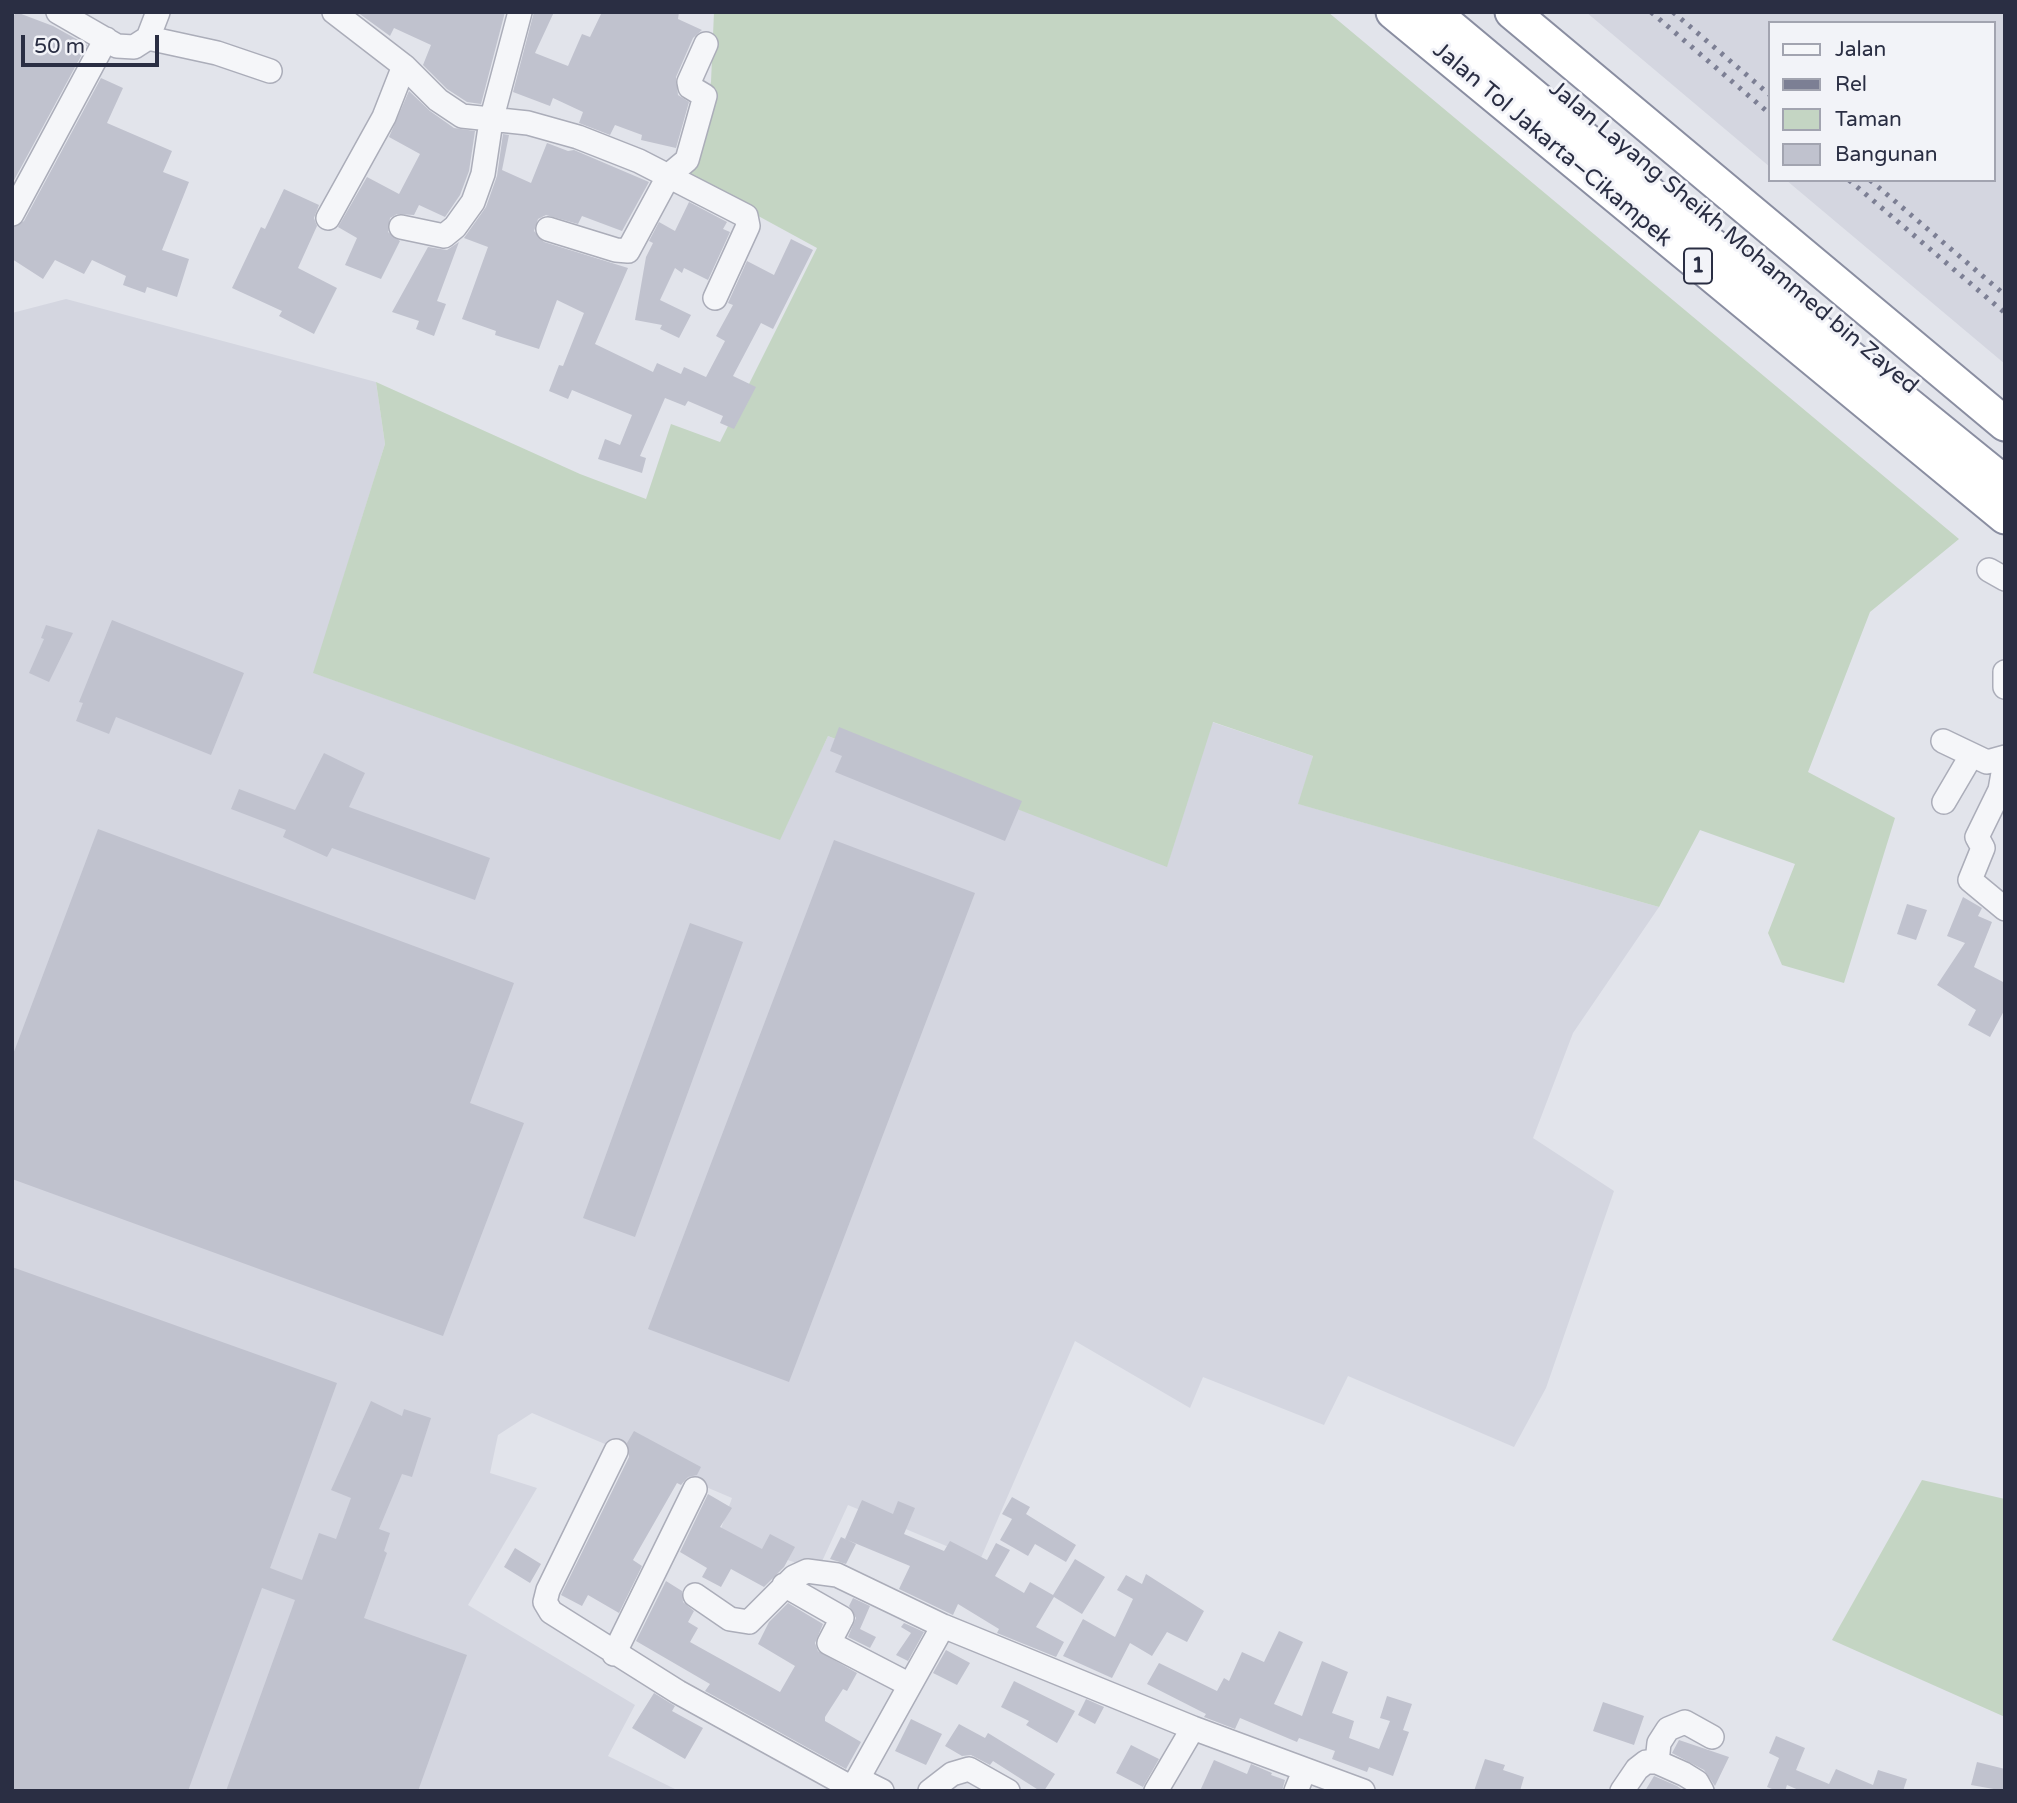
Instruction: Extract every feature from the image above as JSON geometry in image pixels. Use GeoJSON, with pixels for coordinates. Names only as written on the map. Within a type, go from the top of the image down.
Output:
{"type":"FeatureCollection","features":[{"type":"Feature","properties":{"kind":"highway","name":"Jalan Tol Jakarta–Cikampek"},"geometry":{"type":"LineString","coordinates":[[1393,12],[2005,517]]}},
{"type":"Feature","properties":{"kind":"highway","name":"Jalan Layang Sheikh Mohammed bin Zayed"},"geometry":{"type":"LineString","coordinates":[[1433,12],[1702,237],[2005,483]]}},
{"type":"Feature","properties":{"kind":"highway","name":"Jalan Layang Sheikh Mohammed bin Zayed"},"geometry":{"type":"LineString","coordinates":[[1463,12],[2005,463]]}},
{"type":"Feature","properties":{"kind":"highway"},"geometry":{"type":"LineString","coordinates":[[1512,12],[2005,424]]}},
{"type":"Feature","properties":{"kind":"street"},"geometry":{"type":"LineString","coordinates":[[58,12],[117,46],[134,47],[148,38],[158,12]]}},
{"type":"Feature","properties":{"kind":"street"},"geometry":{"type":"LineString","coordinates":[[401,227],[444,236],[455,227],[478,190],[491,121],[520,12]]}},
{"type":"Feature","properties":{"kind":"street"},"geometry":{"type":"LineString","coordinates":[[347,16],[438,100],[462,116],[528,123],[578,137],[669,175],[749,220],[715,298]]}},
{"type":"Feature","properties":{"kind":"street"},"geometry":{"type":"LineString","coordinates":[[148,38],[217,53],[270,71]]}},
{"type":"Feature","properties":{"kind":"street"},"geometry":{"type":"LineString","coordinates":[[12,214],[106,39]]}},
{"type":"Feature","properties":{"kind":"street"},"geometry":{"type":"LineString","coordinates":[[548,229],[616,250],[628,251],[669,175],[687,160],[705,99],[704,94],[690,88],[689,82],[706,44]]}},
{"type":"Feature","properties":{"kind":"street"},"geometry":{"type":"LineString","coordinates":[[328,218],[384,117],[404,66]]}},
{"type":"Feature","properties":{"kind":"street"},"geometry":{"type":"LineString","coordinates":[[2005,672],[2005,687]]}},
{"type":"Feature","properties":{"kind":"street"},"geometry":{"type":"LineString","coordinates":[[1943,741],[1987,762],[2005,757]]}},
{"type":"Feature","properties":{"kind":"street"},"geometry":{"type":"LineString","coordinates":[[1944,802],[1971,756]]}},
{"type":"Feature","properties":{"kind":"street"},"geometry":{"type":"LineString","coordinates":[[2005,762],[2000,790],[1977,836],[1983,850],[1970,880],[2005,909]]}},
{"type":"Feature","properties":{"kind":"street"},"geometry":{"type":"LineString","coordinates":[[616,1451],[557,1568],[545,1602],[551,1612],[614,1654],[737,1727],[854,1786],[882,1791]]}},
{"type":"Feature","properties":{"kind":"street"},"geometry":{"type":"LineString","coordinates":[[614,1654],[695,1489]]}},
{"type":"Feature","properties":{"kind":"street"},"geometry":{"type":"LineString","coordinates":[[695,1595],[730,1619],[749,1622],[784,1585],[807,1571],[820,1571],[850,1580],[943,1626],[1193,1728],[1300,1781],[1363,1791]]}},
{"type":"Feature","properties":{"kind":"street"},"geometry":{"type":"LineString","coordinates":[[784,1585],[842,1618],[828,1643],[910,1685]]}},
{"type":"Feature","properties":{"kind":"street"},"geometry":{"type":"LineString","coordinates":[[854,1786],[943,1626]]}},
{"type":"Feature","properties":{"kind":"street"},"geometry":{"type":"LineString","coordinates":[[1657,1762],[1660,1742],[1668,1729],[1685,1723],[1712,1737]]}},
{"type":"Feature","properties":{"kind":"street"},"geometry":{"type":"LineString","coordinates":[[1156,1791],[1193,1728]]}},
{"type":"Feature","properties":{"kind":"street"},"geometry":{"type":"LineString","coordinates":[[1622,1791],[1631,1775],[1642,1765],[1657,1762],[1685,1774],[1697,1783],[1702,1791]]}},
{"type":"Feature","properties":{"kind":"street"},"geometry":{"type":"LineString","coordinates":[[930,1791],[952,1774],[969,1769],[1008,1791]]}},
{"type":"Feature","properties":{"kind":"shaded area"},"geometry":{"type":"Polygon","coordinates":[[[1586,12],[2005,12],[2005,364],[1788,182],[1996,182],[1996,21],[1769,21],[1769,166],[1586,12]]]}},
{"type":"Feature","properties":{"kind":"shaded area"},"geometry":{"type":"Polygon","coordinates":[[[66,299],[376,382],[385,444],[314,673],[779,839],[828,736],[1167,866],[1212,722],[1313,756],[1299,804],[1659,907],[1573,1033],[1533,1138],[1614,1191],[1546,1388],[1514,1447],[1348,1376],[1324,1425],[1203,1377],[1190,1408],[1075,1341],[980,1560],[848,1505],[818,1570],[718,1537],[732,1498],[532,1413],[498,1435],[490,1473],[537,1488],[468,1605],[635,1705],[608,1756],[679,1791],[12,1791],[12,313],[66,299]]]}},
{"type":"Feature","properties":{"kind":"green space"},"geometry":{"type":"Polygon","coordinates":[[[714,12],[1328,12],[1959,539],[1870,612],[1808,772],[1895,818],[1844,983],[1782,965],[1768,933],[1795,864],[1700,830],[1659,907],[1298,804],[1313,756],[1213,722],[1167,867],[828,736],[780,840],[313,673],[385,444],[376,382],[580,474],[646,499],[671,424],[720,442],[817,248],[685,176],[711,82],[714,12]]]}},
{"type":"Feature","properties":{"kind":"green space"},"geometry":{"type":"Polygon","coordinates":[[[1922,1480],[2005,1499],[2005,1717],[1832,1640],[1922,1480]]]}},
{"type":"Feature","properties":{"kind":"building"},"geometry":{"type":"Polygon","coordinates":[[[16,12],[53,26],[87,45],[12,184],[12,19],[16,12]]]}},
{"type":"Feature","properties":{"kind":"building"},"geometry":{"type":"Polygon","coordinates":[[[357,12],[505,12],[481,104],[467,102],[447,89],[423,65],[431,45],[394,28],[390,36],[357,12]]]}},
{"type":"Feature","properties":{"kind":"building"},"geometry":{"type":"Polygon","coordinates":[[[534,12],[554,12],[535,53],[568,66],[582,34],[590,37],[602,12],[679,12],[678,19],[702,30],[693,38],[676,77],[678,95],[689,102],[676,148],[641,140],[642,135],[615,125],[610,135],[579,123],[583,112],[553,98],[550,106],[513,92],[534,12]]]}},
{"type":"Feature","properties":{"kind":"building"},"geometry":{"type":"Polygon","coordinates":[[[101,78],[123,88],[107,123],[172,151],[163,172],[189,182],[162,250],[189,259],[177,297],[147,287],[145,293],[123,285],[126,276],[92,260],[84,274],[55,260],[43,279],[12,259],[12,228],[24,221],[101,78]]]}},
{"type":"Feature","properties":{"kind":"building"},"geometry":{"type":"Polygon","coordinates":[[[409,91],[430,111],[454,128],[475,131],[469,171],[460,195],[445,217],[419,205],[414,215],[397,214],[390,218],[388,232],[400,241],[381,279],[345,265],[357,238],[338,227],[367,177],[399,194],[420,154],[389,137],[409,91]]]}},
{"type":"Feature","properties":{"kind":"building"},"geometry":{"type":"Polygon","coordinates":[[[503,134],[509,135],[502,170],[531,183],[547,143],[568,151],[574,150],[649,182],[622,231],[582,216],[578,224],[546,215],[538,219],[534,231],[544,242],[628,268],[595,344],[653,372],[657,363],[681,374],[684,367],[706,377],[725,341],[716,336],[733,305],[728,303],[747,261],[774,275],[791,239],[813,250],[773,329],[761,323],[733,376],[756,387],[734,429],[720,423],[723,416],[688,401],[685,406],[665,398],[640,456],[646,458],[642,473],[598,459],[605,439],[620,445],[632,415],[572,390],[568,399],[549,391],[559,365],[563,366],[584,313],[557,300],[539,349],[495,335],[496,331],[462,319],[488,247],[464,238],[486,207],[497,176],[503,134]]]}},
{"type":"Feature","properties":{"kind":"building"},"geometry":{"type":"Polygon","coordinates":[[[284,189],[319,205],[314,218],[317,226],[298,268],[337,288],[314,334],[279,316],[282,311],[232,288],[261,227],[265,229],[284,189]]]}},
{"type":"Feature","properties":{"kind":"building"},"geometry":{"type":"Polygon","coordinates":[[[689,202],[727,222],[723,229],[730,232],[708,280],[684,268],[682,273],[675,268],[660,300],[691,315],[679,338],[660,329],[662,325],[635,320],[646,257],[653,243],[649,241],[659,222],[675,231],[689,202]]]}},
{"type":"Feature","properties":{"kind":"building"},"geometry":{"type":"Polygon","coordinates":[[[459,242],[437,301],[446,304],[434,336],[416,329],[419,321],[392,312],[428,247],[447,250],[459,242]]]}},
{"type":"Feature","properties":{"kind":"building"},"geometry":{"type":"Polygon","coordinates":[[[112,620],[244,673],[211,755],[116,717],[109,734],[76,721],[83,703],[79,702],[112,620]]]}},
{"type":"Feature","properties":{"kind":"building"},"geometry":{"type":"Polygon","coordinates":[[[46,625],[73,633],[49,682],[29,673],[44,639],[41,638],[46,625]]]}},
{"type":"Feature","properties":{"kind":"building"},"geometry":{"type":"Polygon","coordinates":[[[839,727],[1022,801],[1005,841],[835,772],[842,756],[830,751],[839,727]]]}},
{"type":"Feature","properties":{"kind":"building"},"geometry":{"type":"Polygon","coordinates":[[[324,753],[365,773],[349,807],[490,858],[475,900],[332,848],[327,857],[283,837],[286,830],[231,809],[239,789],[295,810],[324,753]]]}},
{"type":"Feature","properties":{"kind":"building"},"geometry":{"type":"Polygon","coordinates":[[[98,829],[514,983],[470,1103],[524,1123],[443,1336],[12,1179],[12,1057],[98,829]]]}},
{"type":"Feature","properties":{"kind":"building"},"geometry":{"type":"Polygon","coordinates":[[[834,840],[975,893],[789,1382],[648,1329],[834,840]]]}},
{"type":"Feature","properties":{"kind":"building"},"geometry":{"type":"Polygon","coordinates":[[[1963,897],[1982,908],[1978,916],[1992,922],[1974,967],[2005,983],[2005,1009],[1990,1037],[1968,1025],[1976,1010],[1937,985],[1965,943],[1947,936],[1963,897]]]}},
{"type":"Feature","properties":{"kind":"building"},"geometry":{"type":"Polygon","coordinates":[[[1907,904],[1927,910],[1916,940],[1897,934],[1907,904]]]}},
{"type":"Feature","properties":{"kind":"building"},"geometry":{"type":"Polygon","coordinates":[[[690,923],[743,942],[635,1237],[583,1218],[690,923]]]}},
{"type":"Feature","properties":{"kind":"building"},"geometry":{"type":"Polygon","coordinates":[[[12,1267],[337,1383],[270,1568],[302,1580],[319,1533],[336,1539],[351,1498],[331,1490],[371,1401],[402,1416],[404,1409],[431,1418],[412,1477],[402,1474],[379,1529],[390,1533],[384,1551],[387,1553],[364,1618],[467,1655],[418,1791],[226,1791],[295,1600],[262,1588],[188,1791],[12,1791],[12,1267]]]}},
{"type":"Feature","properties":{"kind":"building"},"geometry":{"type":"Polygon","coordinates":[[[634,1431],[701,1467],[697,1475],[688,1477],[681,1485],[677,1483],[633,1560],[642,1566],[619,1613],[588,1595],[582,1606],[561,1595],[629,1457],[627,1443],[634,1431]]]}},
{"type":"Feature","properties":{"kind":"building"},"geometry":{"type":"Polygon","coordinates":[[[708,1494],[732,1508],[720,1527],[762,1549],[770,1534],[795,1547],[784,1567],[764,1587],[731,1569],[721,1587],[702,1577],[707,1568],[680,1552],[708,1494]]]}},
{"type":"Feature","properties":{"kind":"building"},"geometry":{"type":"Polygon","coordinates":[[[1012,1497],[1030,1507],[1026,1514],[1076,1545],[1066,1562],[1035,1544],[1028,1556],[1000,1540],[1012,1519],[1002,1514],[1012,1497]]]}},
{"type":"Feature","properties":{"kind":"building"},"geometry":{"type":"Polygon","coordinates":[[[862,1500],[893,1514],[898,1501],[915,1508],[904,1534],[944,1551],[950,1541],[987,1560],[996,1543],[1010,1550],[995,1576],[1024,1593],[1030,1582],[1053,1595],[1075,1559],[1105,1577],[1082,1614],[1054,1597],[1036,1627],[1064,1642],[1056,1657],[997,1633],[999,1629],[958,1604],[953,1615],[899,1589],[910,1566],[845,1539],[862,1500]]]}},
{"type":"Feature","properties":{"kind":"building"},"geometry":{"type":"Polygon","coordinates":[[[841,1537],[856,1544],[846,1564],[830,1559],[841,1537]]]}},
{"type":"Feature","properties":{"kind":"building"},"geometry":{"type":"Polygon","coordinates":[[[515,1548],[541,1564],[530,1583],[504,1567],[515,1548]]]}},
{"type":"Feature","properties":{"kind":"building"},"geometry":{"type":"Polygon","coordinates":[[[1146,1574],[1204,1611],[1187,1642],[1167,1632],[1152,1656],[1130,1643],[1112,1678],[1063,1656],[1083,1619],[1115,1637],[1133,1599],[1117,1590],[1126,1575],[1142,1584],[1146,1574]]]}},
{"type":"Feature","properties":{"kind":"building"},"geometry":{"type":"Polygon","coordinates":[[[666,1581],[682,1591],[683,1602],[694,1611],[688,1622],[698,1628],[690,1642],[780,1692],[795,1666],[758,1644],[769,1622],[788,1603],[823,1624],[815,1643],[818,1651],[857,1673],[847,1691],[843,1689],[825,1717],[825,1721],[861,1742],[846,1769],[705,1691],[710,1684],[636,1641],[666,1581]]]}},
{"type":"Feature","properties":{"kind":"building"},"geometry":{"type":"Polygon","coordinates":[[[853,1598],[870,1606],[860,1629],[876,1637],[870,1648],[848,1637],[856,1618],[849,1606],[853,1598]]]}},
{"type":"Feature","properties":{"kind":"building"},"geometry":{"type":"Polygon","coordinates":[[[904,1623],[924,1632],[908,1661],[896,1655],[911,1633],[901,1627],[904,1623]]]}},
{"type":"Feature","properties":{"kind":"building"},"geometry":{"type":"Polygon","coordinates":[[[1279,1631],[1303,1642],[1274,1704],[1302,1716],[1322,1661],[1348,1672],[1332,1713],[1354,1721],[1349,1738],[1379,1749],[1390,1721],[1380,1718],[1387,1696],[1412,1704],[1403,1730],[1409,1732],[1393,1776],[1369,1767],[1367,1772],[1332,1759],[1335,1751],[1299,1738],[1297,1742],[1240,1718],[1235,1729],[1204,1717],[1206,1714],[1147,1684],[1159,1663],[1217,1691],[1224,1678],[1229,1681],[1242,1652],[1264,1662],[1279,1631]]]}},
{"type":"Feature","properties":{"kind":"building"},"geometry":{"type":"Polygon","coordinates":[[[946,1650],[970,1663],[957,1685],[933,1673],[946,1650]]]}},
{"type":"Feature","properties":{"kind":"building"},"geometry":{"type":"Polygon","coordinates":[[[1014,1681],[1075,1711],[1057,1743],[1026,1725],[1029,1721],[1001,1707],[1014,1681]]]}},
{"type":"Feature","properties":{"kind":"building"},"geometry":{"type":"Polygon","coordinates":[[[654,1693],[675,1706],[672,1711],[703,1728],[685,1759],[632,1728],[654,1693]]]}},
{"type":"Feature","properties":{"kind":"building"},"geometry":{"type":"Polygon","coordinates":[[[1086,1699],[1104,1707],[1095,1724],[1078,1715],[1086,1699]]]}},
{"type":"Feature","properties":{"kind":"building"},"geometry":{"type":"Polygon","coordinates":[[[1603,1702],[1644,1716],[1634,1745],[1593,1731],[1603,1702]]]}},
{"type":"Feature","properties":{"kind":"building"},"geometry":{"type":"Polygon","coordinates":[[[911,1719],[942,1734],[926,1765],[895,1751],[911,1719]]]}},
{"type":"Feature","properties":{"kind":"building"},"geometry":{"type":"Polygon","coordinates":[[[959,1724],[985,1738],[988,1733],[1055,1774],[1044,1791],[1040,1791],[993,1761],[990,1765],[971,1755],[962,1756],[945,1746],[959,1724]]]}},
{"type":"Feature","properties":{"kind":"building"},"geometry":{"type":"Polygon","coordinates":[[[1776,1736],[1805,1748],[1796,1770],[1829,1784],[1836,1769],[1873,1785],[1878,1770],[1907,1779],[1903,1791],[1801,1791],[1787,1785],[1785,1791],[1777,1791],[1767,1787],[1779,1758],[1769,1753],[1776,1736]]]}},
{"type":"Feature","properties":{"kind":"building"},"geometry":{"type":"Polygon","coordinates":[[[1679,1740],[1729,1757],[1715,1786],[1704,1770],[1672,1753],[1679,1740]]]}},
{"type":"Feature","properties":{"kind":"building"},"geometry":{"type":"Polygon","coordinates":[[[1131,1745],[1159,1759],[1143,1787],[1116,1773],[1131,1745]]]}},
{"type":"Feature","properties":{"kind":"building"},"geometry":{"type":"Polygon","coordinates":[[[1485,1759],[1505,1765],[1503,1770],[1524,1777],[1520,1791],[1474,1791],[1485,1759]]]}},
{"type":"Feature","properties":{"kind":"building"},"geometry":{"type":"Polygon","coordinates":[[[1214,1760],[1247,1774],[1251,1764],[1272,1773],[1271,1775],[1285,1780],[1282,1791],[1200,1791],[1214,1760]]]}},
{"type":"Feature","properties":{"kind":"building"},"geometry":{"type":"Polygon","coordinates":[[[1977,1762],[2005,1769],[2005,1791],[1971,1785],[1977,1762]]]}},
{"type":"Feature","properties":{"kind":"building"},"geometry":{"type":"Polygon","coordinates":[[[1654,1776],[1677,1786],[1684,1791],[1645,1791],[1654,1776]]]}},
{"type":"Feature","properties":{"kind":"railway"},"geometry":{"type":"LineString","coordinates":[[1651,12],[1769,113]]}},
{"type":"Feature","properties":{"kind":"railway"},"geometry":{"type":"LineString","coordinates":[[1673,12],[1769,94]]}},
{"type":"Feature","properties":{"kind":"railway"},"geometry":{"type":"LineString","coordinates":[[1851,182],[2005,313]]}},
{"type":"Feature","properties":{"kind":"railway"},"geometry":{"type":"LineString","coordinates":[[1872,182],[2005,295]]}}]}
